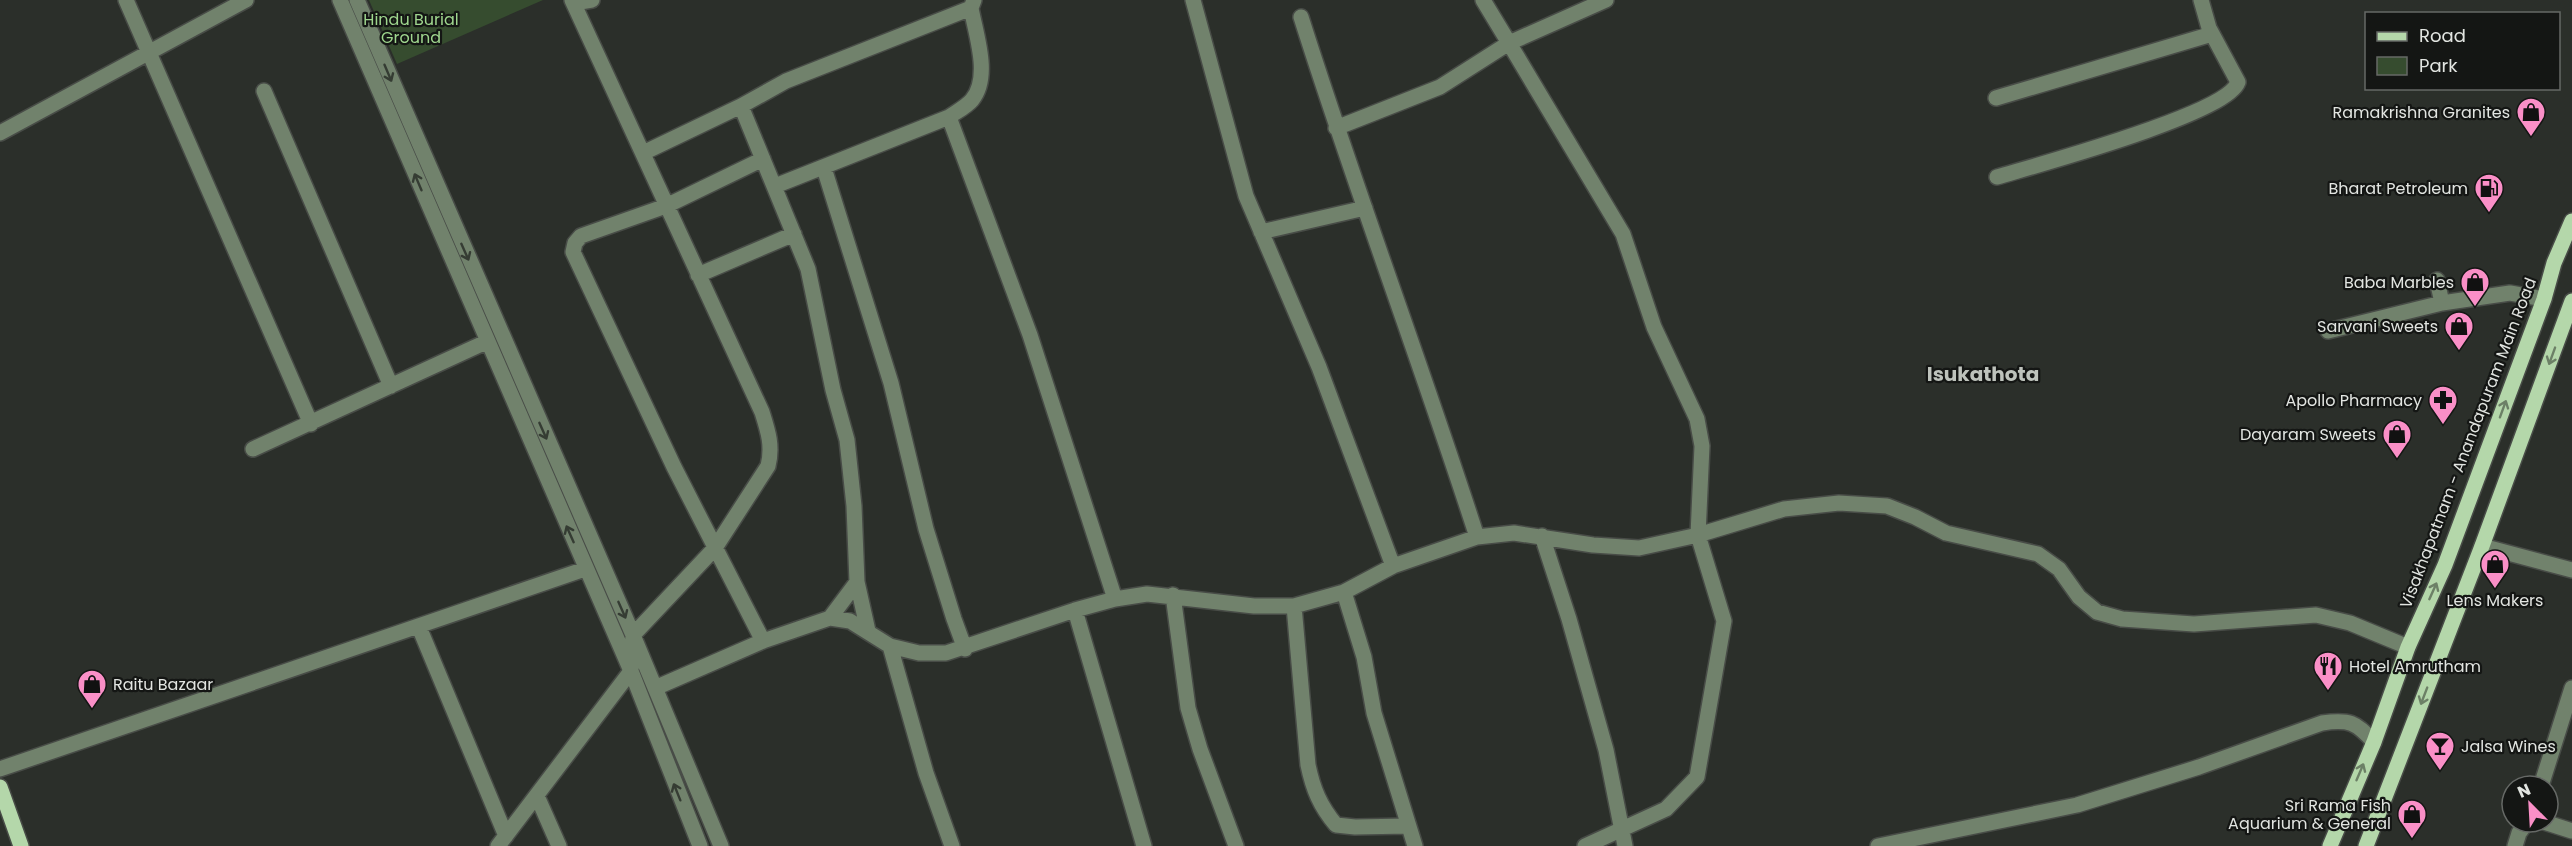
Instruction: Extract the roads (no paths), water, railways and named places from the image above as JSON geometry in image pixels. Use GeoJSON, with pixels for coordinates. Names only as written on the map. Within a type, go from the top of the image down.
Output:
{"type":"FeatureCollection","features":[{"type":"Feature","properties":{"kind":"main road","name":"Visakhapatnam - Anandapuram Main Road"},"geometry":{"type":"LineString","coordinates":[[2331,846],[2374,742],[2408,647],[2445,565],[2544,299],[2554,263],[2572,221]]}},
{"type":"Feature","properties":{"kind":"main road"},"geometry":{"type":"LineString","coordinates":[[2366,846],[2482,546],[2572,302]]}},
{"type":"Feature","properties":{"kind":"main road"},"geometry":{"type":"LineString","coordinates":[[0,787],[21,846]]}},
{"type":"Feature","properties":{"kind":"street"},"geometry":{"type":"LineString","coordinates":[[126,0],[311,424]]}},
{"type":"Feature","properties":{"kind":"street"},"geometry":{"type":"LineString","coordinates":[[0,133],[246,0]]}},
{"type":"Feature","properties":{"kind":"street"},"geometry":{"type":"LineString","coordinates":[[340,0],[486,342],[631,671],[699,846]]}},
{"type":"Feature","properties":{"kind":"street"},"geometry":{"type":"LineString","coordinates":[[357,0],[633,635],[721,846]]}},
{"type":"Feature","properties":{"kind":"street"},"geometry":{"type":"LineString","coordinates":[[502,841],[631,671],[633,635],[715,548],[768,466],[771,442],[762,412],[573,2],[592,0]]}},
{"type":"Feature","properties":{"kind":"street"},"geometry":{"type":"LineString","coordinates":[[1193,0],[1246,196],[1319,367],[1393,566]]}},
{"type":"Feature","properties":{"kind":"street"},"geometry":{"type":"LineString","coordinates":[[1483,0],[1623,234],[1654,327],[1697,419],[1702,446],[1698,535],[1724,621],[1697,777],[1666,809],[1623,839],[1585,846]]}},
{"type":"Feature","properties":{"kind":"street"},"geometry":{"type":"LineString","coordinates":[[1336,128],[1440,87],[1509,43],[1606,0]]}},
{"type":"Feature","properties":{"kind":"street"},"geometry":{"type":"LineString","coordinates":[[1997,177],[2146,130],[2214,103],[2230,93],[2238,82],[2212,34],[2201,0]]}},
{"type":"Feature","properties":{"kind":"street"},"geometry":{"type":"LineString","coordinates":[[643,153],[741,106],[786,81],[973,4],[981,82],[971,100],[949,117],[775,186]]}},
{"type":"Feature","properties":{"kind":"street"},"geometry":{"type":"LineString","coordinates":[[1301,17],[1336,128],[1435,406],[1477,537]]}},
{"type":"Feature","properties":{"kind":"street"},"geometry":{"type":"LineString","coordinates":[[1996,98],[2212,34]]}},
{"type":"Feature","properties":{"kind":"street"},"geometry":{"type":"LineString","coordinates":[[264,91],[391,386]]}},
{"type":"Feature","properties":{"kind":"street"},"geometry":{"type":"LineString","coordinates":[[741,106],[808,269],[833,390],[847,440],[854,506],[857,582],[868,631]]}},
{"type":"Feature","properties":{"kind":"street"},"geometry":{"type":"LineString","coordinates":[[949,117],[1030,335],[1115,599]]}},
{"type":"Feature","properties":{"kind":"street"},"geometry":{"type":"LineString","coordinates":[[763,159],[666,206],[581,236],[575,243],[573,252],[644,403],[763,641]]}},
{"type":"Feature","properties":{"kind":"street"},"geometry":{"type":"LineString","coordinates":[[824,168],[891,383],[926,529],[965,649]]}},
{"type":"Feature","properties":{"kind":"street"},"geometry":{"type":"LineString","coordinates":[[1261,232],[1365,208]]}},
{"type":"Feature","properties":{"kind":"street"},"geometry":{"type":"LineString","coordinates":[[698,274],[794,234]]}},
{"type":"Feature","properties":{"kind":"street"},"geometry":{"type":"LineString","coordinates":[[2437,280],[2442,303]]}},
{"type":"Feature","properties":{"kind":"street"},"geometry":{"type":"LineString","coordinates":[[2328,331],[2442,303],[2511,293],[2544,299]]}},
{"type":"Feature","properties":{"kind":"street"},"geometry":{"type":"LineString","coordinates":[[253,449],[486,342]]}},
{"type":"Feature","properties":{"kind":"street"},"geometry":{"type":"LineString","coordinates":[[655,688],[763,641],[830,618],[850,621],[890,646],[919,653],[946,653],[965,649],[1075,610],[1115,599],[1147,594],[1173,595],[1254,606],[1294,606],[1344,592],[1393,566],[1477,537],[1514,533],[1593,545],[1639,548],[1698,535],[1784,509],[1839,503],[1887,506],[1946,533],[2038,554],[2059,569],[2079,597],[2097,612],[2122,619],[2194,624],[2316,615],[2350,623],[2408,647]]}},
{"type":"Feature","properties":{"kind":"street"},"geometry":{"type":"LineString","coordinates":[[1542,536],[1569,619],[1606,750],[1623,839]]}},
{"type":"Feature","properties":{"kind":"street"},"geometry":{"type":"LineString","coordinates":[[2482,546],[2572,570]]}},
{"type":"Feature","properties":{"kind":"street"},"geometry":{"type":"LineString","coordinates":[[0,769],[585,569]]}},
{"type":"Feature","properties":{"kind":"street"},"geometry":{"type":"LineString","coordinates":[[830,618],[857,582]]}},
{"type":"Feature","properties":{"kind":"street"},"geometry":{"type":"LineString","coordinates":[[1344,592],[1364,657],[1374,713],[1415,846]]}},
{"type":"Feature","properties":{"kind":"street"},"geometry":{"type":"LineString","coordinates":[[1173,595],[1188,708],[1200,749],[1236,846]]}},
{"type":"Feature","properties":{"kind":"street"},"geometry":{"type":"LineString","coordinates":[[1294,606],[1308,765],[1313,788],[1322,808],[1336,825],[1355,828],[1408,826]]}},
{"type":"Feature","properties":{"kind":"street"},"geometry":{"type":"LineString","coordinates":[[1075,610],[1144,846]]}},
{"type":"Feature","properties":{"kind":"street"},"geometry":{"type":"LineString","coordinates":[[419,627],[502,841]]}},
{"type":"Feature","properties":{"kind":"street"},"geometry":{"type":"LineString","coordinates":[[890,646],[926,773],[952,846]]}},
{"type":"Feature","properties":{"kind":"street"},"geometry":{"type":"LineString","coordinates":[[2545,774],[2572,688]]}},
{"type":"Feature","properties":{"kind":"street"},"geometry":{"type":"LineString","coordinates":[[1878,846],[2077,805],[2199,767],[2322,723],[2335,721],[2358,724],[2374,742]]}},
{"type":"Feature","properties":{"kind":"street"},"geometry":{"type":"LineString","coordinates":[[537,796],[559,846]]}},
{"type":"Feature","properties":{"kind":"place","name":"Ramakrishna Granites"},"geometry":{"type":"Point","coordinates":[2531,138]}},
{"type":"Feature","properties":{"kind":"place","name":"Bharat Petroleum"},"geometry":{"type":"Point","coordinates":[2489,214]}},
{"type":"Feature","properties":{"kind":"place","name":"Baba Marbles"},"geometry":{"type":"Point","coordinates":[2475,308]}},
{"type":"Feature","properties":{"kind":"place","name":"Sarvani Sweets"},"geometry":{"type":"Point","coordinates":[2459,352]}},
{"type":"Feature","properties":{"kind":"place","name":"Apollo Pharmacy"},"geometry":{"type":"Point","coordinates":[2443,426]}},
{"type":"Feature","properties":{"kind":"place","name":"Dayaram Sweets"},"geometry":{"type":"Point","coordinates":[2397,460]}},
{"type":"Feature","properties":{"kind":"place","name":"Lens Makers"},"geometry":{"type":"Point","coordinates":[2495,590]}},
{"type":"Feature","properties":{"kind":"place","name":"Hotel Amrutham"},"geometry":{"type":"Point","coordinates":[2328,692]}},
{"type":"Feature","properties":{"kind":"place","name":"Raitu Bazaar"},"geometry":{"type":"Point","coordinates":[92,710]}},
{"type":"Feature","properties":{"kind":"place","name":"Jalsa Wines"},"geometry":{"type":"Point","coordinates":[2440,772]}},
{"type":"Feature","properties":{"kind":"place","name":"Sri Rama Fish Aquarium & General"},"geometry":{"type":"Point","coordinates":[2412,840]}},
{"type":"Feature","properties":{"kind":"district","name":"Isukathota"},"geometry":{"type":"Point","coordinates":[1983,374]}},
{"type":"Feature","properties":{"kind":"park label","name":"Hindu Burial Ground"},"geometry":{"type":"Point","coordinates":[411,28]}}]}
